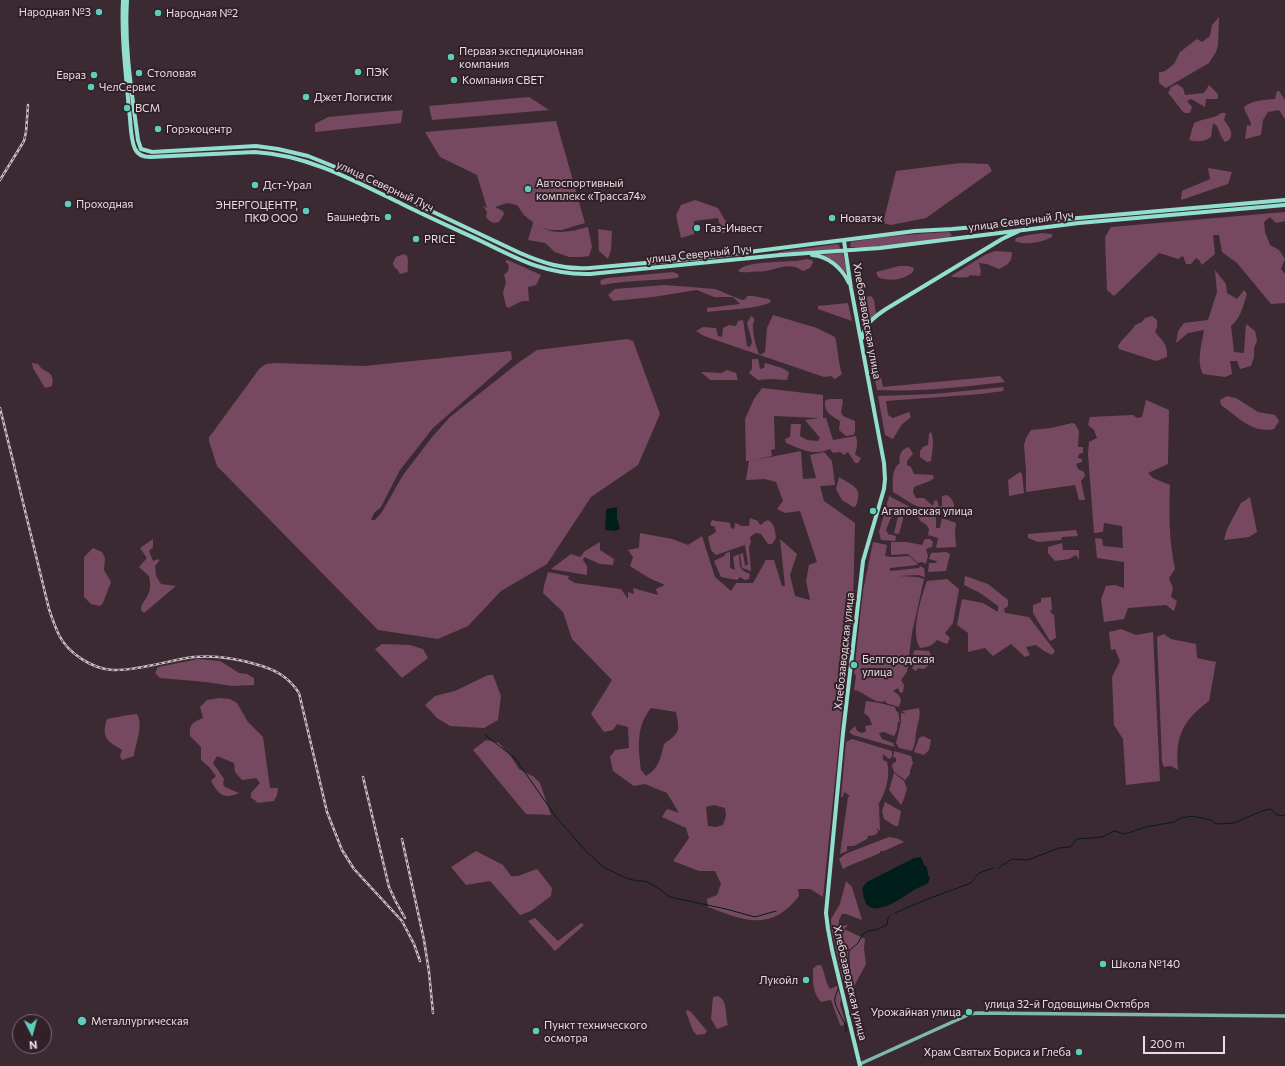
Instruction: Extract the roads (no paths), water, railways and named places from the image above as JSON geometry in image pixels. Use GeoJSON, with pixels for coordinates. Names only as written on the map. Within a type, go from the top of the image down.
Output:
{"type":"FeatureCollection","features":[{"type":"Feature","properties":{"kind":"main road","name":"улица Северный Луч"},"geometry":{"type":"LineString","coordinates":[[123,0],[123,56],[132,137],[136,150],[139,154],[150,157],[255,152],[270,153],[304,160],[355,181],[519,259],[560,273],[590,274],[780,255],[880,248],[1079,222],[1285,205]]}},
{"type":"Feature","properties":{"kind":"main road","name":"улица Северный Луч"},"geometry":{"type":"LineString","coordinates":[[127,0],[126,24],[128,56],[138,140],[141,149],[152,152],[256,146],[278,149],[308,156],[355,175],[538,261],[560,267],[578,269],[701,258],[915,232],[1285,200]]}},
{"type":"Feature","properties":{"kind":"main road"},"geometry":{"type":"LineString","coordinates":[[952,229],[955,231],[956,235],[953,239]]}},
{"type":"Feature","properties":{"kind":"main road"},"geometry":{"type":"LineString","coordinates":[[862,341],[863,333],[870,322],[886,309],[1002,239],[1022,229]]}},
{"type":"Feature","properties":{"kind":"main road","name":"Хлебозаводская улица"},"geometry":{"type":"LineString","coordinates":[[844,240],[851,288],[862,341],[885,479],[884,488],[863,561],[843,733],[826,913],[831,943],[860,1065]]}},
{"type":"Feature","properties":{"kind":"main road"},"geometry":{"type":"LineString","coordinates":[[780,248],[776,253],[780,255]]}},
{"type":"Feature","properties":{"kind":"main road"},"geometry":{"type":"LineString","coordinates":[[805,254],[822,257],[836,266],[845,274],[851,288]]}},
{"type":"Feature","properties":{"kind":"main road","name":"улица 32-й Годовщины Октября"},"geometry":{"type":"LineString","coordinates":[[860,1065],[970,1014],[977,1013],[1285,1016]]}},
{"type":"Feature","properties":{"kind":"waterway"},"geometry":{"type":"LineString","coordinates":[[485,735],[515,758],[556,817],[584,849],[603,867],[626,878],[637,881],[645,881],[670,897],[755,917],[776,911]]}},
{"type":"Feature","properties":{"kind":"waterway"},"geometry":{"type":"LineString","coordinates":[[998,868],[1012,859],[1028,860],[1059,848],[1070,847],[1077,839],[1102,837],[1114,831],[1125,834],[1146,827],[1174,822],[1181,818],[1192,816],[1211,820],[1216,824],[1234,823],[1270,809],[1279,816],[1285,815]]}},
{"type":"Feature","properties":{"kind":"waterway"},"geometry":{"type":"LineString","coordinates":[[895,913],[971,883],[979,873],[993,868]]}},
{"type":"Feature","properties":{"kind":"waterway"},"geometry":{"type":"LineString","coordinates":[[847,980],[849,951],[858,943],[863,934],[887,925],[888,918],[891,915]]}},
{"type":"Feature","properties":{"kind":"waterway"},"geometry":{"type":"LineString","coordinates":[[838,989],[835,1002],[836,1007],[846,1025],[846,1032]]}},
{"type":"Feature","properties":{"kind":"railway"},"geometry":{"type":"LineString","coordinates":[[0,180],[24,141],[28,105]]}},
{"type":"Feature","properties":{"kind":"railway"},"geometry":{"type":"LineString","coordinates":[[0,408],[49,609],[56,629],[63,642],[82,659],[97,667],[105,669],[133,669],[184,658],[202,656],[217,657],[240,660],[262,666],[280,674],[290,682],[299,693],[327,812],[342,850],[354,869],[402,921],[414,944],[420,961]]}},
{"type":"Feature","properties":{"kind":"railway"},"geometry":{"type":"LineString","coordinates":[[363,777],[389,887],[405,918]]}},
{"type":"Feature","properties":{"kind":"railway"},"geometry":{"type":"LineString","coordinates":[[402,839],[424,940],[433,1013]]}},
{"type":"Feature","properties":{"kind":"place","name":"Народная №3"},"geometry":{"type":"Point","coordinates":[99,12]}},
{"type":"Feature","properties":{"kind":"place","name":"Народная №2"},"geometry":{"type":"Point","coordinates":[158,13]}},
{"type":"Feature","properties":{"kind":"place","name":"Первая экспедиционная компания"},"geometry":{"type":"Point","coordinates":[451,57]}},
{"type":"Feature","properties":{"kind":"place","name":"ПЭК"},"geometry":{"type":"Point","coordinates":[358,72]}},
{"type":"Feature","properties":{"kind":"place","name":"Столовая"},"geometry":{"type":"Point","coordinates":[139,73]}},
{"type":"Feature","properties":{"kind":"place","name":"Евраз"},"geometry":{"type":"Point","coordinates":[94,75]}},
{"type":"Feature","properties":{"kind":"place","name":"Компания СВЕТ"},"geometry":{"type":"Point","coordinates":[454,80]}},
{"type":"Feature","properties":{"kind":"place","name":"ЧелСервис"},"geometry":{"type":"Point","coordinates":[91,87]}},
{"type":"Feature","properties":{"kind":"place","name":"Джет Логистик"},"geometry":{"type":"Point","coordinates":[306,97]}},
{"type":"Feature","properties":{"kind":"place","name":"ВСМ"},"geometry":{"type":"Point","coordinates":[127,108]}},
{"type":"Feature","properties":{"kind":"place","name":"Горэкоцентр"},"geometry":{"type":"Point","coordinates":[158,129]}},
{"type":"Feature","properties":{"kind":"place","name":"Дст-Урал"},"geometry":{"type":"Point","coordinates":[255,185]}},
{"type":"Feature","properties":{"kind":"place","name":"Автоспортивный комплекс «Трасса74»"},"geometry":{"type":"Point","coordinates":[528,189]}},
{"type":"Feature","properties":{"kind":"place","name":"Проходная"},"geometry":{"type":"Point","coordinates":[68,204]}},
{"type":"Feature","properties":{"kind":"place","name":"ЭНЕРГОЦЕНТР, ПКФ ООО"},"geometry":{"type":"Point","coordinates":[306,211]}},
{"type":"Feature","properties":{"kind":"place","name":"Башнефть"},"geometry":{"type":"Point","coordinates":[388,217]}},
{"type":"Feature","properties":{"kind":"place","name":"Новатэк"},"geometry":{"type":"Point","coordinates":[832,218]}},
{"type":"Feature","properties":{"kind":"place","name":"Газ-Инвест"},"geometry":{"type":"Point","coordinates":[697,228]}},
{"type":"Feature","properties":{"kind":"place","name":"PRICE"},"geometry":{"type":"Point","coordinates":[416,239]}},
{"type":"Feature","properties":{"kind":"place","name":"Агаповская улица"},"geometry":{"type":"Point","coordinates":[873,511]}},
{"type":"Feature","properties":{"kind":"place","name":"Белгородская улица"},"geometry":{"type":"Point","coordinates":[854,665]}},
{"type":"Feature","properties":{"kind":"place","name":"Школа №140"},"geometry":{"type":"Point","coordinates":[1103,964]}},
{"type":"Feature","properties":{"kind":"place","name":"Лукойл"},"geometry":{"type":"Point","coordinates":[806,980]}},
{"type":"Feature","properties":{"kind":"place","name":"Урожайная улица"},"geometry":{"type":"Point","coordinates":[969,1012]}},
{"type":"Feature","properties":{"kind":"place","name":"Металлургическая"},"geometry":{"type":"Point","coordinates":[82,1021]}},
{"type":"Feature","properties":{"kind":"place","name":"Пункт технического осмотра"},"geometry":{"type":"Point","coordinates":[536,1031]}},
{"type":"Feature","properties":{"kind":"place","name":"Храм Святых Бориса и Глеба"},"geometry":{"type":"Point","coordinates":[1079,1052]}}]}
